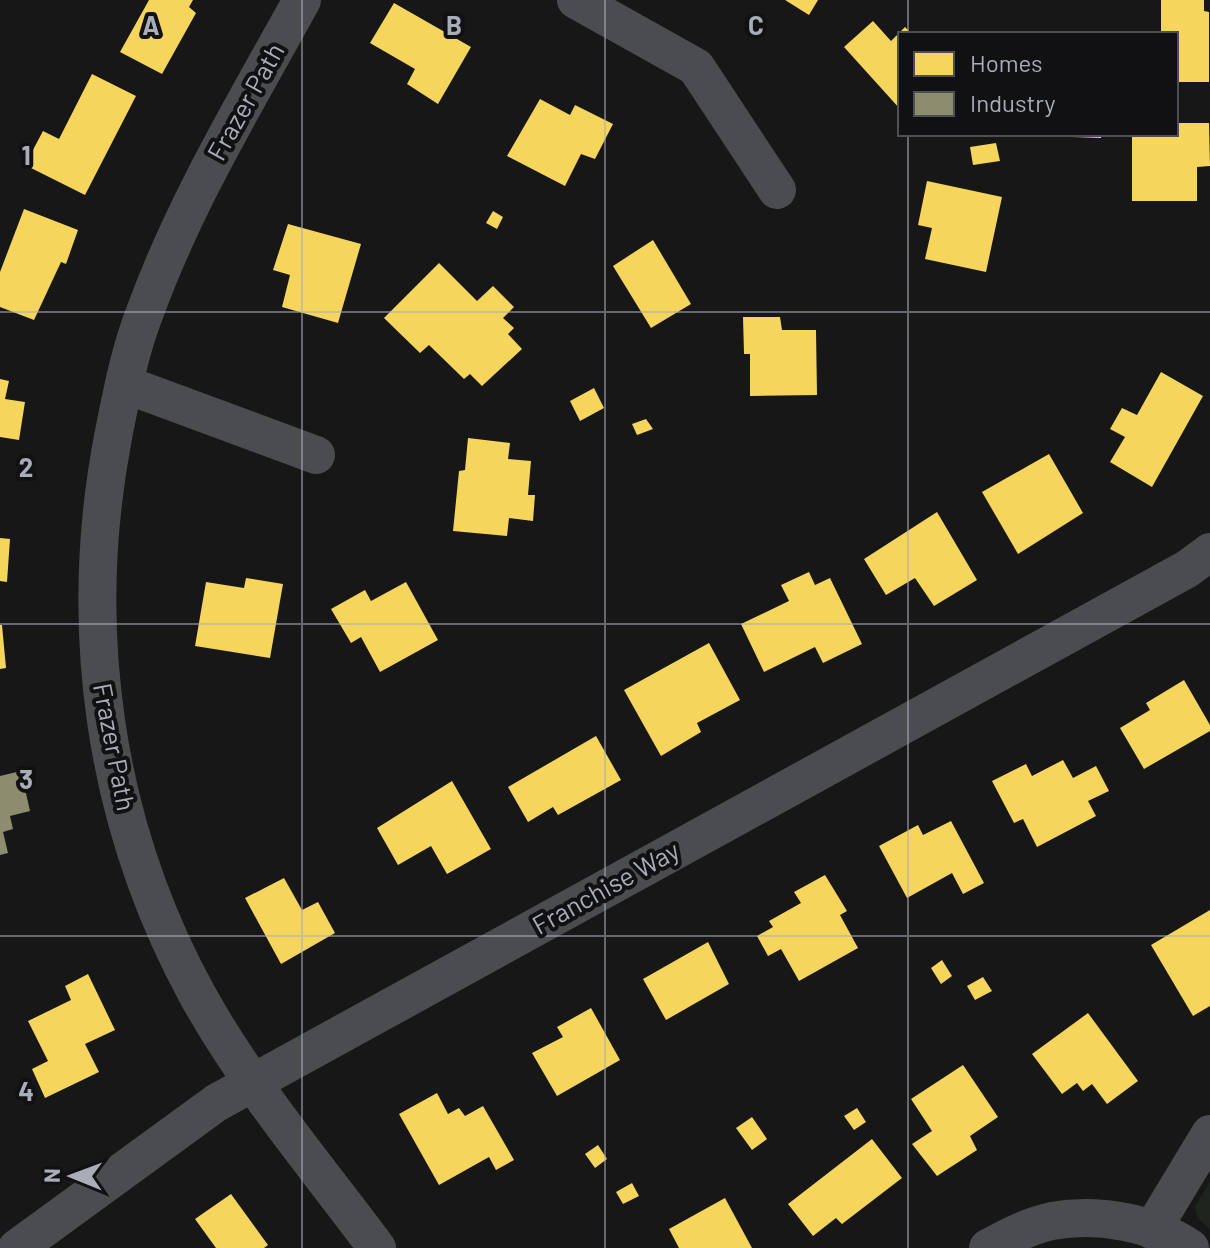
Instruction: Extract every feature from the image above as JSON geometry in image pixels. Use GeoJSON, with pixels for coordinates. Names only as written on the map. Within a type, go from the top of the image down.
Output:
{"type":"FeatureCollection","features":[{"type":"Feature","properties":{"kind":"street","name":"Frazer Path"},"geometry":{"type":"LineString","coordinates":[[302,0],[201,183],[171,244],[143,315],[124,384],[105,480],[97,553],[100,681],[110,749],[129,824],[170,942],[199,998],[253,1082],[377,1248]]}},
{"type":"Feature","properties":{"kind":"street"},"geometry":{"type":"LineString","coordinates":[[576,0],[696,67],[777,190]]}},
{"type":"Feature","properties":{"kind":"street"},"geometry":{"type":"LineString","coordinates":[[124,384],[316,455]]}},
{"type":"Feature","properties":{"kind":"street","name":"Franchise Way"},"geometry":{"type":"LineString","coordinates":[[17,1248],[216,1103],[1187,569],[1210,552]]}},
{"type":"Feature","properties":{"kind":"street"},"geometry":{"type":"LineString","coordinates":[[1152,1230],[1210,1134]]}},
{"type":"Feature","properties":{"kind":"street"},"geometry":{"type":"LineString","coordinates":[[988,1248],[1013,1234],[1050,1222],[1083,1218],[1120,1221],[1152,1230],[1190,1248]]}},
{"type":"Feature","properties":{"kind":"shaded area"},"geometry":{"type":"Polygon","coordinates":[[[1210,1182],[1210,1229],[1198,1219],[1195,1206],[1210,1182]]]}},
{"type":"Feature","properties":{"kind":"building: Homes"},"geometry":{"type":"Polygon","coordinates":[[[149,0],[193,0],[189,7],[196,13],[162,74],[120,52],[149,0]]]}},
{"type":"Feature","properties":{"kind":"building: Homes"},"geometry":{"type":"Polygon","coordinates":[[[785,0],[818,0],[809,15],[785,0]]]}},
{"type":"Feature","properties":{"kind":"building: Homes"},"geometry":{"type":"Polygon","coordinates":[[[1161,0],[1204,0],[1204,11],[1209,12],[1209,82],[1178,82],[1178,32],[1161,32],[1161,0]]]}},
{"type":"Feature","properties":{"kind":"building: Homes"},"geometry":{"type":"Polygon","coordinates":[[[394,3],[471,47],[438,104],[407,84],[415,69],[370,43],[394,3]]]}},
{"type":"Feature","properties":{"kind":"building: Homes"},"geometry":{"type":"Polygon","coordinates":[[[873,21],[891,41],[898,34],[898,107],[844,47],[873,21]]]}},
{"type":"Feature","properties":{"kind":"building: Homes"},"geometry":{"type":"Polygon","coordinates":[[[92,74],[136,96],[85,195],[25,165],[43,131],[59,139],[92,74]]]}},
{"type":"Feature","properties":{"kind":"building: Homes"},"geometry":{"type":"Polygon","coordinates":[[[540,99],[570,115],[575,105],[613,124],[595,159],[581,154],[565,186],[507,156],[540,99]]]}},
{"type":"Feature","properties":{"kind":"building: Homes"},"geometry":{"type":"Polygon","coordinates":[[[1178,123],[1209,123],[1210,166],[1197,167],[1197,201],[1132,201],[1132,136],[1178,136],[1178,123]]]}},
{"type":"Feature","properties":{"kind":"building: Homes"},"geometry":{"type":"Polygon","coordinates":[[[1101,136],[1101,138],[1073,137],[1101,136]]]}},
{"type":"Feature","properties":{"kind":"building: Homes"},"geometry":{"type":"Polygon","coordinates":[[[996,143],[1000,161],[973,165],[970,147],[996,143]]]}},
{"type":"Feature","properties":{"kind":"building: Homes"},"geometry":{"type":"Polygon","coordinates":[[[927,181],[1002,197],[986,272],[925,259],[932,228],[918,225],[927,181]]]}},
{"type":"Feature","properties":{"kind":"building: Homes"},"geometry":{"type":"Polygon","coordinates":[[[24,209],[78,230],[66,264],[61,262],[34,320],[0,307],[0,272],[24,209]]]}},
{"type":"Feature","properties":{"kind":"building: Homes"},"geometry":{"type":"Polygon","coordinates":[[[493,211],[503,217],[497,229],[486,223],[493,211]]]}},
{"type":"Feature","properties":{"kind":"building: Homes"},"geometry":{"type":"Polygon","coordinates":[[[288,224],[361,244],[338,323],[282,307],[290,275],[273,270],[288,224]]]}},
{"type":"Feature","properties":{"kind":"building: Homes"},"geometry":{"type":"Polygon","coordinates":[[[653,240],[691,304],[651,328],[613,266],[653,240]]]}},
{"type":"Feature","properties":{"kind":"building: Homes"},"geometry":{"type":"Polygon","coordinates":[[[439,263],[477,301],[493,286],[514,307],[503,318],[514,328],[508,334],[522,349],[482,386],[470,374],[464,379],[429,345],[420,353],[384,318],[439,263]]]}},
{"type":"Feature","properties":{"kind":"building: Homes"},"geometry":{"type":"Polygon","coordinates":[[[743,317],[780,317],[782,330],[816,330],[817,395],[750,396],[750,354],[744,354],[743,317]]]}},
{"type":"Feature","properties":{"kind":"building: Homes"},"geometry":{"type":"Polygon","coordinates":[[[1161,372],[1203,396],[1152,487],[1110,462],[1125,437],[1110,429],[1122,408],[1137,415],[1161,372]]]}},
{"type":"Feature","properties":{"kind":"building: Homes"},"geometry":{"type":"Polygon","coordinates":[[[0,379],[9,381],[5,399],[25,402],[19,440],[0,437],[0,379]]]}},
{"type":"Feature","properties":{"kind":"building: Homes"},"geometry":{"type":"Polygon","coordinates":[[[594,388],[604,408],[580,421],[570,401],[594,388]]]}},
{"type":"Feature","properties":{"kind":"building: Homes"},"geometry":{"type":"Polygon","coordinates":[[[646,419],[653,429],[637,435],[632,424],[646,419]]]}},
{"type":"Feature","properties":{"kind":"building: Homes"},"geometry":{"type":"Polygon","coordinates":[[[468,438],[510,443],[508,459],[531,461],[528,495],[535,495],[533,521],[509,518],[507,536],[453,531],[459,471],[465,470],[468,438]]]}},
{"type":"Feature","properties":{"kind":"building: Homes"},"geometry":{"type":"Polygon","coordinates":[[[1049,454],[1083,513],[1018,554],[982,492],[1049,454]]]}},
{"type":"Feature","properties":{"kind":"building: Homes"},"geometry":{"type":"Polygon","coordinates":[[[937,512],[977,580],[934,606],[915,578],[886,595],[864,559],[937,512]]]}},
{"type":"Feature","properties":{"kind":"building: Homes"},"geometry":{"type":"Polygon","coordinates":[[[0,538],[10,539],[7,582],[0,581],[0,538]]]}},
{"type":"Feature","properties":{"kind":"building: Homes"},"geometry":{"type":"Polygon","coordinates":[[[809,572],[815,585],[830,578],[862,644],[823,663],[815,647],[764,672],[741,624],[789,601],[781,585],[809,572]]]}},
{"type":"Feature","properties":{"kind":"building: Homes"},"geometry":{"type":"Polygon","coordinates":[[[246,578],[283,584],[270,658],[195,646],[206,582],[244,588],[246,578]]]}},
{"type":"Feature","properties":{"kind":"building: Homes"},"geometry":{"type":"Polygon","coordinates":[[[406,582],[438,640],[380,672],[361,637],[351,643],[331,609],[365,590],[371,601],[406,582]]]}},
{"type":"Feature","properties":{"kind":"building: Homes"},"geometry":{"type":"Polygon","coordinates":[[[0,625],[6,668],[0,669],[0,625]]]}},
{"type":"Feature","properties":{"kind":"building: Homes"},"geometry":{"type":"Polygon","coordinates":[[[709,643],[740,700],[697,723],[701,732],[661,756],[624,690],[709,643]]]}},
{"type":"Feature","properties":{"kind":"building: Homes"},"geometry":{"type":"Polygon","coordinates":[[[1184,680],[1210,725],[1210,731],[1144,769],[1120,728],[1150,710],[1146,703],[1184,680]]]}},
{"type":"Feature","properties":{"kind":"building: Homes"},"geometry":{"type":"Polygon","coordinates":[[[596,736],[621,780],[558,815],[553,807],[528,822],[508,787],[596,736]]]}},
{"type":"Feature","properties":{"kind":"building: Homes"},"geometry":{"type":"Polygon","coordinates":[[[1063,760],[1073,778],[1096,766],[1109,791],[1088,801],[1096,816],[1037,847],[1023,819],[1014,823],[992,781],[1026,764],[1032,776],[1063,760]]]}},
{"type":"Feature","properties":{"kind":"building: Homes"},"geometry":{"type":"Polygon","coordinates":[[[452,781],[491,849],[447,874],[431,846],[398,865],[377,828],[452,781]]]}},
{"type":"Feature","properties":{"kind":"building: Homes"},"geometry":{"type":"Polygon","coordinates":[[[951,821],[984,883],[963,894],[952,873],[907,898],[879,846],[918,825],[923,835],[951,821]]]}},
{"type":"Feature","properties":{"kind":"building: Homes"},"geometry":{"type":"Polygon","coordinates":[[[825,875],[847,911],[840,915],[858,948],[799,981],[781,949],[768,956],[757,936],[773,927],[769,921],[801,903],[794,892],[825,875]]]}},
{"type":"Feature","properties":{"kind":"building: Homes"},"geometry":{"type":"Polygon","coordinates":[[[284,878],[302,910],[318,902],[335,933],[281,964],[245,898],[284,878]]]}},
{"type":"Feature","properties":{"kind":"building: Homes"},"geometry":{"type":"Polygon","coordinates":[[[1210,910],[1210,1006],[1193,1016],[1151,945],[1210,910]]]}},
{"type":"Feature","properties":{"kind":"building: Homes"},"geometry":{"type":"Polygon","coordinates":[[[708,942],[729,984],[666,1020],[643,979],[708,942]]]}},
{"type":"Feature","properties":{"kind":"building: Homes"},"geometry":{"type":"Polygon","coordinates":[[[942,960],[952,976],[941,984],[931,968],[942,960]]]}},
{"type":"Feature","properties":{"kind":"building: Homes"},"geometry":{"type":"Polygon","coordinates":[[[88,974],[115,1030],[85,1044],[99,1072],[45,1098],[32,1069],[48,1061],[28,1021],[71,1000],[65,986],[88,974]]]}},
{"type":"Feature","properties":{"kind":"building: Homes"},"geometry":{"type":"Polygon","coordinates":[[[983,977],[992,991],[975,1000],[967,986],[983,977]]]}},
{"type":"Feature","properties":{"kind":"building: Homes"},"geometry":{"type":"Polygon","coordinates":[[[591,1008],[620,1060],[557,1096],[532,1053],[563,1037],[557,1027],[591,1008]]]}},
{"type":"Feature","properties":{"kind":"building: Homes"},"geometry":{"type":"Polygon","coordinates":[[[1088,1013],[1138,1081],[1107,1104],[1092,1084],[1083,1091],[1077,1083],[1062,1094],[1032,1054],[1088,1013]]]}},
{"type":"Feature","properties":{"kind":"building: Homes"},"geometry":{"type":"Polygon","coordinates":[[[963,1065],[998,1117],[970,1136],[977,1150],[937,1176],[912,1144],[932,1131],[911,1099],[963,1065]]]}},
{"type":"Feature","properties":{"kind":"building: Homes"},"geometry":{"type":"Polygon","coordinates":[[[437,1093],[448,1114],[459,1108],[465,1116],[483,1106],[514,1160],[496,1170],[489,1157],[439,1185],[399,1114],[437,1093]]]}},
{"type":"Feature","properties":{"kind":"building: Homes"},"geometry":{"type":"Polygon","coordinates":[[[857,1108],[866,1122],[854,1130],[844,1116],[857,1108]]]}},
{"type":"Feature","properties":{"kind":"building: Homes"},"geometry":{"type":"Polygon","coordinates":[[[752,1117],[767,1139],[752,1150],[736,1128],[752,1117]]]}},
{"type":"Feature","properties":{"kind":"building: Homes"},"geometry":{"type":"Polygon","coordinates":[[[872,1139],[902,1178],[842,1224],[836,1218],[813,1236],[788,1204],[872,1139]]]}},
{"type":"Feature","properties":{"kind":"building: Homes"},"geometry":{"type":"Polygon","coordinates":[[[598,1145],[607,1159],[595,1168],[585,1154],[598,1145]]]}},
{"type":"Feature","properties":{"kind":"building: Homes"},"geometry":{"type":"Polygon","coordinates":[[[632,1183],[639,1196],[623,1204],[616,1192],[632,1183]]]}},
{"type":"Feature","properties":{"kind":"building: Homes"},"geometry":{"type":"Polygon","coordinates":[[[231,1194],[268,1245],[264,1248],[216,1248],[195,1219],[231,1194]]]}},
{"type":"Feature","properties":{"kind":"building: Homes"},"geometry":{"type":"Polygon","coordinates":[[[725,1198],[752,1248],[679,1248],[669,1229],[725,1198]]]}},
{"type":"Feature","properties":{"kind":"building: Industry"},"geometry":{"type":"Polygon","coordinates":[[[21,771],[30,811],[10,816],[13,829],[3,832],[8,853],[0,855],[0,776],[21,771]]]}}]}
